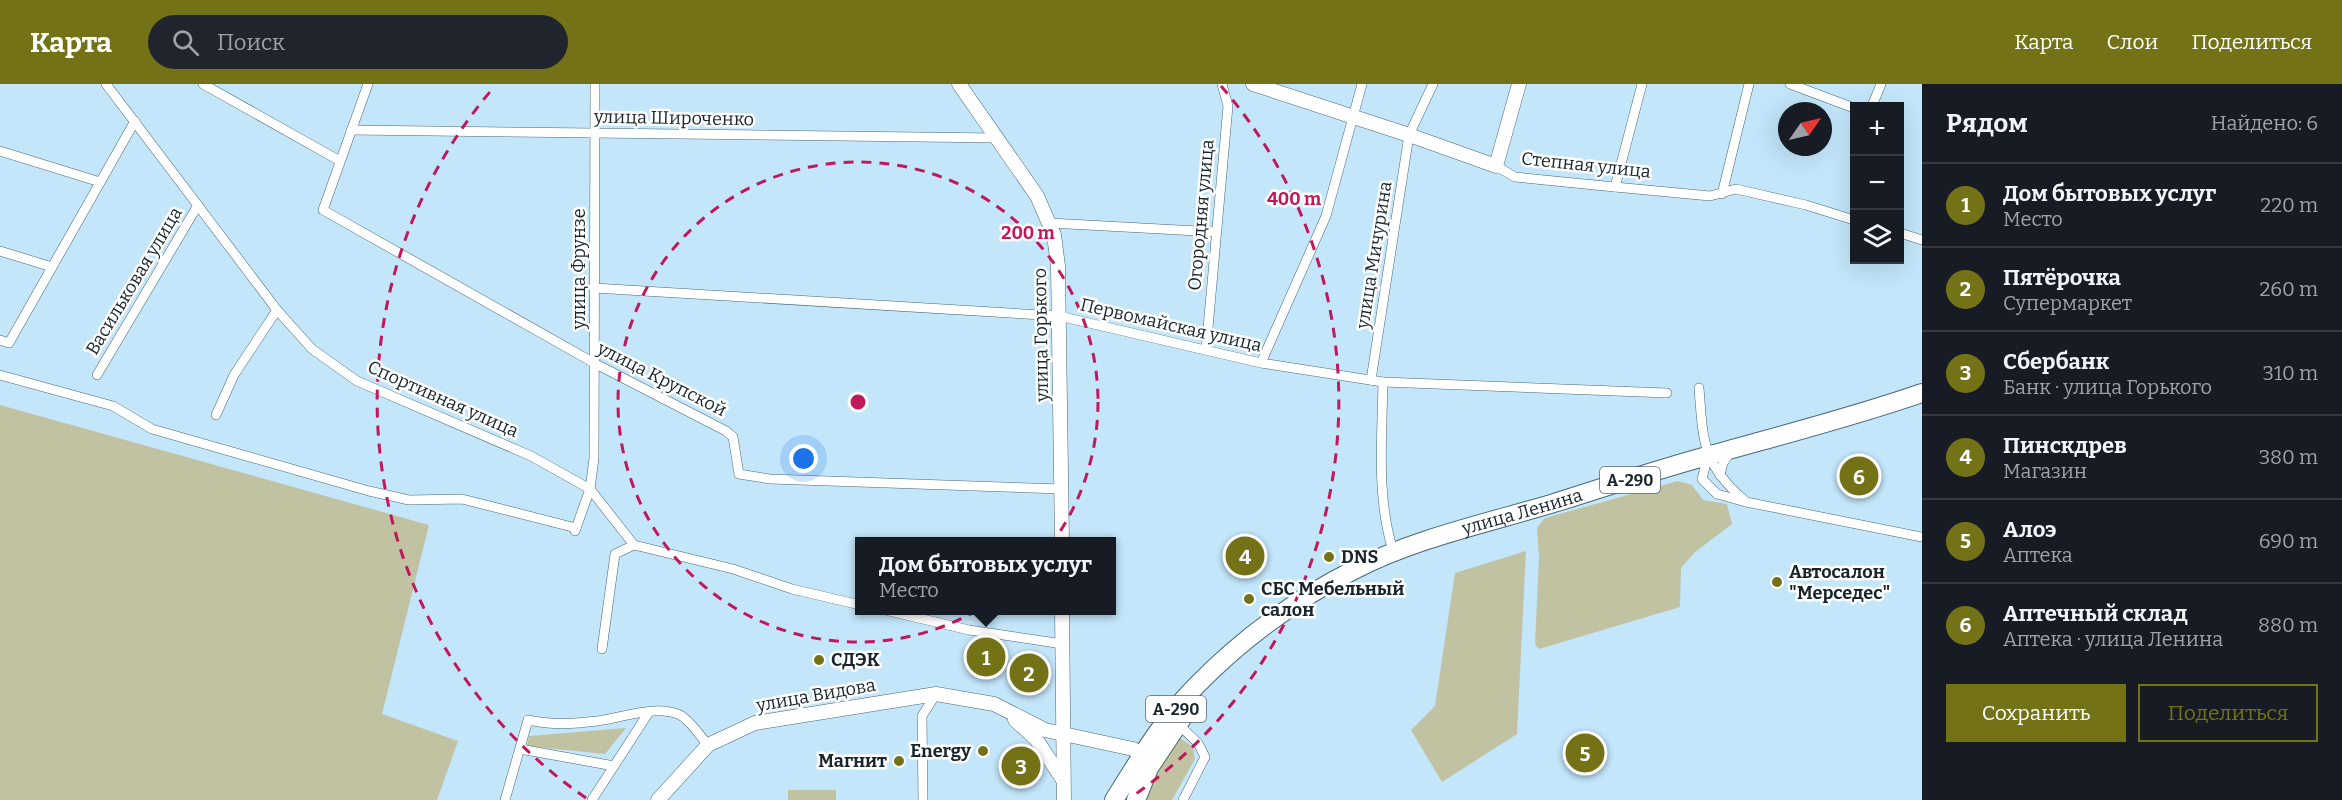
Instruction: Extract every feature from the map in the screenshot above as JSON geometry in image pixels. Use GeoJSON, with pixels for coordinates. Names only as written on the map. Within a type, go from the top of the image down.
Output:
{"type":"FeatureCollection","features":[{"type":"Feature","properties":{"kind":"highway","name":"улица Ленина"},"geometry":{"type":"LineString","coordinates":[[1217,666],[1252,636],[1313,593],[1354,569],[1394,554],[1708,455],[1877,408],[1922,393]]}},
{"type":"Feature","properties":{"kind":"highway","name":"А-290"},"geometry":{"type":"LineString","coordinates":[[1114,800],[1178,724],[1217,666]]}},
{"type":"Feature","properties":{"kind":"highway","name":"А-290"},"geometry":{"type":"LineString","coordinates":[[1136,800],[1156,734],[1195,686],[1217,666]]}},
{"type":"Feature","properties":{"kind":"main road","name":"улица Горького"},"geometry":{"type":"LineString","coordinates":[[959,84],[1036,196],[1050,223],[1058,266],[1062,537]]}},
{"type":"Feature","properties":{"kind":"main road","name":"Степная улица"},"geometry":{"type":"LineString","coordinates":[[1253,84],[1276,87],[1353,117],[1496,166]]}},
{"type":"Feature","properties":{"kind":"main road"},"geometry":{"type":"LineString","coordinates":[[1496,166],[1519,84]]}},
{"type":"Feature","properties":{"kind":"main road"},"geometry":{"type":"LineString","coordinates":[[1062,615],[1064,800]]}},
{"type":"Feature","properties":{"kind":"main road","name":"улица Видова"},"geometry":{"type":"LineString","coordinates":[[658,800],[708,745],[755,723],[936,694],[979,700],[1063,737]]}},
{"type":"Feature","properties":{"kind":"main road"},"geometry":{"type":"LineString","coordinates":[[1003,709],[1036,739],[1064,782]]}},
{"type":"Feature","properties":{"kind":"main road"},"geometry":{"type":"LineString","coordinates":[[1120,745],[1138,743],[1156,734]]}},
{"type":"Feature","properties":{"kind":"main road"},"geometry":{"type":"LineString","coordinates":[[1063,737],[1120,745],[1149,757]]}},
{"type":"Feature","properties":{"kind":"main road"},"geometry":{"type":"LineString","coordinates":[[1063,737],[1149,757]]}},
{"type":"Feature","properties":{"kind":"main road"},"geometry":{"type":"LineString","coordinates":[[1130,800],[1149,757]]}},
{"type":"Feature","properties":{"kind":"street","name":"Спортивная улица"},"geometry":{"type":"LineString","coordinates":[[106,84],[277,310],[312,349],[357,381],[531,456],[590,489],[634,545]]}},
{"type":"Feature","properties":{"kind":"street"},"geometry":{"type":"LineString","coordinates":[[203,84],[340,161],[368,84]]}},
{"type":"Feature","properties":{"kind":"street","name":"улица Фрунзе"},"geometry":{"type":"LineString","coordinates":[[0,375],[113,406],[152,429],[369,491],[409,500],[462,498],[576,529],[590,489],[594,458],[595,84]]}},
{"type":"Feature","properties":{"kind":"street","name":"Огородняя улица"},"geometry":{"type":"LineString","coordinates":[[1206,350],[1228,106],[1222,84]]}},
{"type":"Feature","properties":{"kind":"street"},"geometry":{"type":"LineString","coordinates":[[1261,363],[1326,216],[1362,84]]}},
{"type":"Feature","properties":{"kind":"street","name":"улица Мичурина"},"geometry":{"type":"LineString","coordinates":[[1371,380],[1409,135],[1433,84]]}},
{"type":"Feature","properties":{"kind":"street"},"geometry":{"type":"LineString","coordinates":[[1615,187],[1641,84]]}},
{"type":"Feature","properties":{"kind":"street"},"geometry":{"type":"LineString","coordinates":[[1722,194],[1749,84]]}},
{"type":"Feature","properties":{"kind":"street"},"geometry":{"type":"LineString","coordinates":[[1790,84],[1850,106]]}},
{"type":"Feature","properties":{"kind":"street"},"geometry":{"type":"LineString","coordinates":[[1874,102],[1881,84]]}},
{"type":"Feature","properties":{"kind":"street"},"geometry":{"type":"LineString","coordinates":[[4,342],[52,267],[135,121]]}},
{"type":"Feature","properties":{"kind":"street","name":"улица Широченко"},"geometry":{"type":"LineString","coordinates":[[351,130],[996,138]]}},
{"type":"Feature","properties":{"kind":"street"},"geometry":{"type":"LineString","coordinates":[[0,152],[100,182]]}},
{"type":"Feature","properties":{"kind":"street","name":"улица Крупской"},"geometry":{"type":"LineString","coordinates":[[340,161],[323,210],[596,364],[726,431],[733,438],[739,474],[770,479],[1062,489]]}},
{"type":"Feature","properties":{"kind":"street","name":"Степная улица"},"geometry":{"type":"LineString","coordinates":[[1496,166],[1515,177],[1615,187],[1710,196],[1737,189],[1806,205],[1850,219]]}},
{"type":"Feature","properties":{"kind":"street","name":"Васильковая улица"},"geometry":{"type":"LineString","coordinates":[[97,375],[198,205]]}},
{"type":"Feature","properties":{"kind":"street"},"geometry":{"type":"LineString","coordinates":[[1050,223],[1216,232]]}},
{"type":"Feature","properties":{"kind":"street"},"geometry":{"type":"LineString","coordinates":[[1904,235],[1922,240]]}},
{"type":"Feature","properties":{"kind":"street"},"geometry":{"type":"LineString","coordinates":[[0,251],[52,267]]}},
{"type":"Feature","properties":{"kind":"street","name":"Первомайская улица"},"geometry":{"type":"LineString","coordinates":[[594,288],[1059,316],[1261,363],[1383,382],[1667,393]]}},
{"type":"Feature","properties":{"kind":"street"},"geometry":{"type":"LineString","coordinates":[[216,416],[234,375],[277,310]]}},
{"type":"Feature","properties":{"kind":"street"},"geometry":{"type":"LineString","coordinates":[[1383,382],[1383,498],[1388,534],[1394,554]]}},
{"type":"Feature","properties":{"kind":"street"},"geometry":{"type":"LineString","coordinates":[[1699,388],[1703,434],[1708,455],[1720,475],[1746,502]]}},
{"type":"Feature","properties":{"kind":"street"},"geometry":{"type":"LineString","coordinates":[[1720,475],[1723,464],[1733,448]]}},
{"type":"Feature","properties":{"kind":"street"},"geometry":{"type":"LineString","coordinates":[[1702,479],[1708,455]]}},
{"type":"Feature","properties":{"kind":"street"},"geometry":{"type":"LineString","coordinates":[[1678,465],[1702,479],[1717,494],[1746,502],[1922,537]]}},
{"type":"Feature","properties":{"kind":"street"},"geometry":{"type":"LineString","coordinates":[[602,650],[615,554],[634,545],[732,569],[792,589],[855,604]]}},
{"type":"Feature","properties":{"kind":"street"},"geometry":{"type":"LineString","coordinates":[[906,615],[969,630],[1063,644]]}},
{"type":"Feature","properties":{"kind":"street"},"geometry":{"type":"LineString","coordinates":[[922,800],[922,716],[936,694]]}},
{"type":"Feature","properties":{"kind":"street"},"geometry":{"type":"LineString","coordinates":[[592,800],[649,712]]}},
{"type":"Feature","properties":{"kind":"street"},"geometry":{"type":"LineString","coordinates":[[505,800],[528,720],[543,724],[596,721],[649,712],[670,712],[682,716],[708,745]]}},
{"type":"Feature","properties":{"kind":"street"},"geometry":{"type":"LineString","coordinates":[[1178,724],[1198,743],[1205,758],[1183,800]]}},
{"type":"Feature","properties":{"kind":"street"},"geometry":{"type":"LineString","coordinates":[[520,749],[614,766]]}},
{"type":"Feature","properties":{"kind":"green space"},"geometry":{"type":"Polygon","coordinates":[[[0,405],[429,525],[382,714],[458,741],[437,800],[0,800],[0,405]]]}},
{"type":"Feature","properties":{"kind":"green space"},"geometry":{"type":"Polygon","coordinates":[[[1678,481],[1692,485],[1703,500],[1727,504],[1732,524],[1695,552],[1681,568],[1680,607],[1539,649],[1535,644],[1539,557],[1537,528],[1545,518],[1678,481]]]}},
{"type":"Feature","properties":{"kind":"green space"},"geometry":{"type":"Polygon","coordinates":[[[1526,551],[1517,734],[1442,782],[1411,730],[1435,706],[1455,573],[1526,551]]]}},
{"type":"Feature","properties":{"kind":"green space"},"geometry":{"type":"Polygon","coordinates":[[[626,728],[605,754],[527,746],[529,736],[626,728]]]}},
{"type":"Feature","properties":{"kind":"green space"},"geometry":{"type":"Polygon","coordinates":[[[1180,738],[1193,747],[1195,759],[1172,800],[1141,800],[1157,767],[1180,738]]]}},
{"type":"Feature","properties":{"kind":"green space"},"geometry":{"type":"Polygon","coordinates":[[[788,790],[836,790],[836,800],[788,800],[788,790]]]}},
{"type":"Feature","properties":{"kind":"place","name":"Аптечный склад"},"geometry":{"type":"Point","coordinates":[1859,476]}},
{"type":"Feature","properties":{"kind":"place","name":"Пинскдрев"},"geometry":{"type":"Point","coordinates":[1245,556]}},
{"type":"Feature","properties":{"kind":"place","name":"DNS"},"geometry":{"type":"Point","coordinates":[1329,557]}},
{"type":"Feature","properties":{"kind":"place","name":"Автосалон \"Мерседес\""},"geometry":{"type":"Point","coordinates":[1777,582]}},
{"type":"Feature","properties":{"kind":"place","name":"СБС Мебельный салон"},"geometry":{"type":"Point","coordinates":[1249,599]}},
{"type":"Feature","properties":{"kind":"place","name":"Дом бытовых услуг"},"geometry":{"type":"Point","coordinates":[986,657]}},
{"type":"Feature","properties":{"kind":"place","name":"СДЭК"},"geometry":{"type":"Point","coordinates":[819,660]}},
{"type":"Feature","properties":{"kind":"place","name":"Пятёрочка"},"geometry":{"type":"Point","coordinates":[1029,673]}},
{"type":"Feature","properties":{"kind":"place","name":"Energy"},"geometry":{"type":"Point","coordinates":[983,751]}},
{"type":"Feature","properties":{"kind":"place","name":"Алоэ"},"geometry":{"type":"Point","coordinates":[1585,753]}},
{"type":"Feature","properties":{"kind":"place","name":"Магнит"},"geometry":{"type":"Point","coordinates":[899,761]}},
{"type":"Feature","properties":{"kind":"place","name":"Сбербанк"},"geometry":{"type":"Point","coordinates":[1021,766]}}]}
